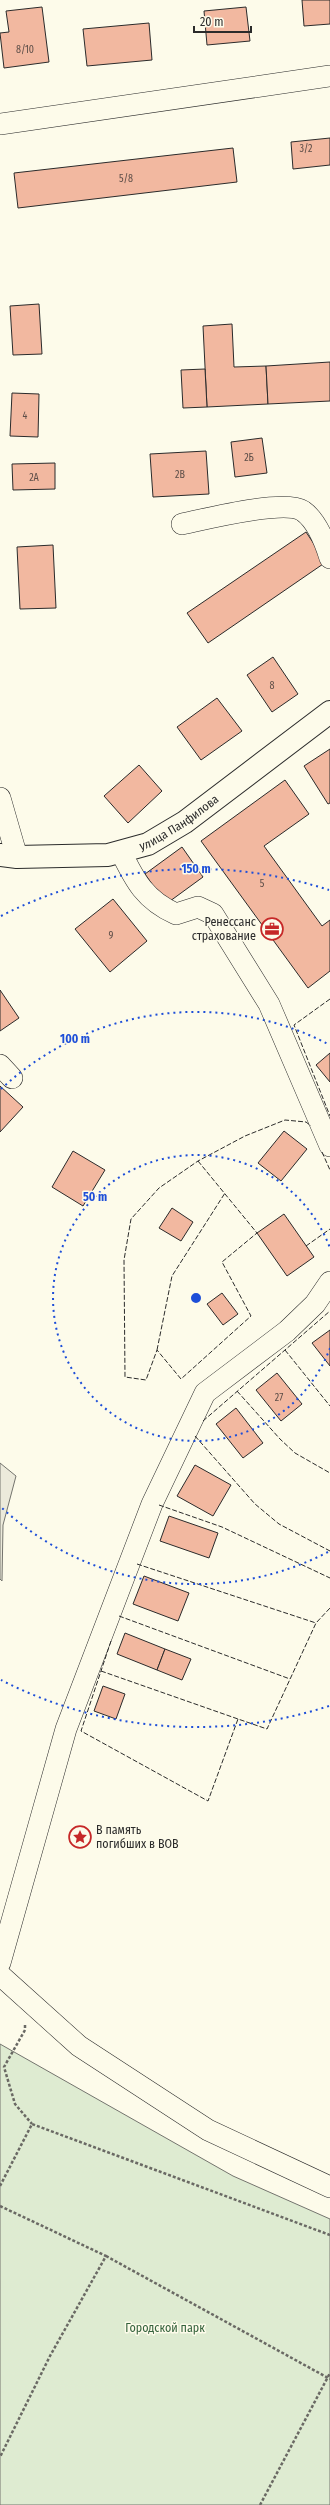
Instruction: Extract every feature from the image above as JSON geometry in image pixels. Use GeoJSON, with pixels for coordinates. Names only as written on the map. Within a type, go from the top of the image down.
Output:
{"type":"FeatureCollection","features":[{"type":"Feature","properties":{"kind":"main road","name":"улица Панфилова"},"geometry":{"type":"LineString","coordinates":[[9,856],[108,855],[148,844],[185,822],[330,712]]}},
{"type":"Feature","properties":{"kind":"street"},"geometry":{"type":"LineString","coordinates":[[0,124],[330,76]]}},
{"type":"Feature","properties":{"kind":"street"},"geometry":{"type":"LineString","coordinates":[[182,524],[284,506],[302,511],[314,524],[325,543],[330,558]]}},
{"type":"Feature","properties":{"kind":"street"},"geometry":{"type":"LineString","coordinates":[[0,798],[9,856]]}},
{"type":"Feature","properties":{"kind":"street"},"geometry":{"type":"LineString","coordinates":[[121,852],[135,880],[157,905],[176,914],[198,906],[213,914],[268,1004],[330,1146]]}},
{"type":"Feature","properties":{"kind":"street"},"geometry":{"type":"LineString","coordinates":[[0,1963],[66,1730],[152,1504],[199,1407],[206,1393],[286,1331],[328,1290]]}},
{"type":"Feature","properties":{"kind":"street"},"geometry":{"type":"LineString","coordinates":[[0,1975],[79,2046],[208,2130],[330,2187]]}},
{"type":"Feature","properties":{"kind":"path"},"geometry":{"type":"LineString","coordinates":[[26,1998],[25,2030],[4,2067],[15,2104],[32,2124],[330,2235]]}},
{"type":"Feature","properties":{"kind":"path"},"geometry":{"type":"LineString","coordinates":[[0,2186],[32,2124]]}},
{"type":"Feature","properties":{"kind":"path"},"geometry":{"type":"LineString","coordinates":[[0,2206],[106,2256],[329,2378]]}},
{"type":"Feature","properties":{"kind":"path"},"geometry":{"type":"LineString","coordinates":[[0,2457],[50,2356],[106,2256]]}},
{"type":"Feature","properties":{"kind":"path"},"geometry":{"type":"LineString","coordinates":[[260,2505],[329,2378],[330,2373]]}},
{"type":"Feature","properties":{"kind":"green space","name":"Городской парк"},"geometry":{"type":"Polygon","coordinates":[[[0,2044],[233,2176],[330,2219],[330,2505],[0,2505],[0,2044]]]}},
{"type":"Feature","properties":{"kind":"shaded area"},"geometry":{"type":"Polygon","coordinates":[[[0,1463],[16,1476],[3,1525],[2,1581],[0,1579],[0,1463]]]}},
{"type":"Feature","properties":{"kind":"building"},"geometry":{"type":"Polygon","coordinates":[[[302,0],[330,0],[330,24],[304,26],[302,0]]]}},
{"type":"Feature","properties":{"kind":"building"},"geometry":{"type":"Polygon","coordinates":[[[42,7],[49,62],[4,68],[0,33],[9,32],[6,11],[42,7]]]}},
{"type":"Feature","properties":{"kind":"building"},"geometry":{"type":"Polygon","coordinates":[[[246,7],[250,41],[207,45],[204,11],[246,7]]]}},
{"type":"Feature","properties":{"kind":"building"},"geometry":{"type":"Polygon","coordinates":[[[149,23],[152,60],[87,66],[83,29],[149,23]]]}},
{"type":"Feature","properties":{"kind":"building"},"geometry":{"type":"Polygon","coordinates":[[[330,138],[330,165],[293,169],[291,142],[330,138]]]}},
{"type":"Feature","properties":{"kind":"building"},"geometry":{"type":"Polygon","coordinates":[[[233,148],[237,182],[18,208],[14,173],[233,148]]]}},
{"type":"Feature","properties":{"kind":"building"},"geometry":{"type":"Polygon","coordinates":[[[39,304],[42,354],[13,355],[10,306],[39,304]]]}},
{"type":"Feature","properties":{"kind":"building"},"geometry":{"type":"Polygon","coordinates":[[[232,324],[234,367],[266,366],[268,404],[207,407],[203,326],[232,324]]]}},
{"type":"Feature","properties":{"kind":"building"},"geometry":{"type":"Polygon","coordinates":[[[330,362],[330,401],[268,404],[266,366],[330,362]]]}},
{"type":"Feature","properties":{"kind":"building"},"geometry":{"type":"Polygon","coordinates":[[[205,369],[207,407],[183,408],[181,370],[205,369]]]}},
{"type":"Feature","properties":{"kind":"building"},"geometry":{"type":"Polygon","coordinates":[[[12,393],[39,394],[38,437],[10,436],[12,393]]]}},
{"type":"Feature","properties":{"kind":"building"},"geometry":{"type":"Polygon","coordinates":[[[262,438],[267,473],[235,477],[231,442],[262,438]]]}},
{"type":"Feature","properties":{"kind":"building"},"geometry":{"type":"Polygon","coordinates":[[[206,451],[209,494],[153,497],[150,454],[206,451]]]}},
{"type":"Feature","properties":{"kind":"building"},"geometry":{"type":"Polygon","coordinates":[[[55,463],[55,489],[13,490],[12,464],[55,463]]]}},
{"type":"Feature","properties":{"kind":"building"},"geometry":{"type":"Polygon","coordinates":[[[306,532],[326,562],[208,643],[187,613],[306,532]]]}},
{"type":"Feature","properties":{"kind":"building"},"geometry":{"type":"Polygon","coordinates":[[[53,545],[56,608],[20,609],[17,547],[53,545]]]}},
{"type":"Feature","properties":{"kind":"building"},"geometry":{"type":"Polygon","coordinates":[[[273,657],[298,694],[272,712],[247,675],[273,657]]]}},
{"type":"Feature","properties":{"kind":"building"},"geometry":{"type":"Polygon","coordinates":[[[217,698],[242,731],[201,760],[177,727],[217,698]]]}},
{"type":"Feature","properties":{"kind":"building"},"geometry":{"type":"Polygon","coordinates":[[[330,749],[330,803],[328,804],[304,766],[330,749]]]}},
{"type":"Feature","properties":{"kind":"building"},"geometry":{"type":"Polygon","coordinates":[[[139,765],[162,791],[128,823],[104,796],[139,765]]]}},
{"type":"Feature","properties":{"kind":"building"},"geometry":{"type":"Polygon","coordinates":[[[285,780],[309,814],[264,846],[322,926],[330,920],[330,971],[308,988],[201,841],[285,780]]]}},
{"type":"Feature","properties":{"kind":"building"},"geometry":{"type":"Polygon","coordinates":[[[182,847],[203,877],[166,904],[145,874],[182,847]]]}},
{"type":"Feature","properties":{"kind":"building"},"geometry":{"type":"Polygon","coordinates":[[[113,899],[147,941],[110,972],[75,929],[113,899]]]}},
{"type":"Feature","properties":{"kind":"building"},"geometry":{"type":"Polygon","coordinates":[[[0,990],[19,1018],[0,1031],[0,990]]]}},
{"type":"Feature","properties":{"kind":"building"},"geometry":{"type":"Polygon","coordinates":[[[330,1053],[330,1082],[316,1065],[330,1053]]]}},
{"type":"Feature","properties":{"kind":"building"},"geometry":{"type":"Polygon","coordinates":[[[0,1086],[23,1107],[0,1132],[0,1086]]]}},
{"type":"Feature","properties":{"kind":"building"},"geometry":{"type":"Polygon","coordinates":[[[284,1131],[307,1149],[281,1181],[258,1163],[284,1131]]]}},
{"type":"Feature","properties":{"kind":"building"},"geometry":{"type":"Polygon","coordinates":[[[73,1151],[105,1170],[83,1206],[52,1187],[73,1151]]]}},
{"type":"Feature","properties":{"kind":"building"},"geometry":{"type":"Polygon","coordinates":[[[172,1208],[193,1222],[181,1241],[159,1228],[172,1208]]]}},
{"type":"Feature","properties":{"kind":"building"},"geometry":{"type":"Polygon","coordinates":[[[284,1214],[314,1257],[287,1276],[257,1233],[284,1214]]]}},
{"type":"Feature","properties":{"kind":"building"},"geometry":{"type":"Polygon","coordinates":[[[222,1293],[238,1314],[223,1325],[207,1304],[222,1293]]]}},
{"type":"Feature","properties":{"kind":"building"},"geometry":{"type":"Polygon","coordinates":[[[330,1330],[330,1366],[312,1343],[330,1330]]]}},
{"type":"Feature","properties":{"kind":"building"},"geometry":{"type":"Polygon","coordinates":[[[277,1373],[302,1404],[281,1421],[256,1390],[277,1373]]]}},
{"type":"Feature","properties":{"kind":"building"},"geometry":{"type":"Polygon","coordinates":[[[236,1408],[263,1443],[243,1458],[216,1424],[236,1408]]]}},
{"type":"Feature","properties":{"kind":"building"},"geometry":{"type":"Polygon","coordinates":[[[195,1465],[231,1485],[213,1516],[177,1496],[195,1465]]]}},
{"type":"Feature","properties":{"kind":"building"},"geometry":{"type":"Polygon","coordinates":[[[169,1516],[218,1533],[209,1558],[160,1541],[169,1516]]]}},
{"type":"Feature","properties":{"kind":"building"},"geometry":{"type":"Polygon","coordinates":[[[144,1576],[189,1593],[178,1621],[133,1604],[144,1576]]]}},
{"type":"Feature","properties":{"kind":"building"},"geometry":{"type":"Polygon","coordinates":[[[125,1633],[165,1649],[157,1670],[117,1654],[125,1633]]]}},
{"type":"Feature","properties":{"kind":"building"},"geometry":{"type":"Polygon","coordinates":[[[165,1649],[191,1659],[182,1680],[157,1670],[165,1649]]]}},
{"type":"Feature","properties":{"kind":"building"},"geometry":{"type":"Polygon","coordinates":[[[103,1686],[125,1694],[116,1719],[94,1711],[103,1686]]]}},
{"type":"Feature","properties":{"kind":"fence"},"geometry":{"type":"LineString","coordinates":[[330,999],[294,1025],[330,1116]]}},
{"type":"Feature","properties":{"kind":"fence"},"geometry":{"type":"LineString","coordinates":[[198,1161],[257,1233],[222,1262],[251,1316],[181,1379],[157,1350],[146,1380],[125,1377],[124,1260],[131,1219],[159,1188],[198,1161],[245,1136],[285,1120],[306,1122],[311,1126]]}},
{"type":"Feature","properties":{"kind":"fence"},"geometry":{"type":"LineString","coordinates":[[322,1152],[330,1170]]}},
{"type":"Feature","properties":{"kind":"fence"},"geometry":{"type":"LineString","coordinates":[[157,1350],[172,1276],[225,1193]]}},
{"type":"Feature","properties":{"kind":"fence"},"geometry":{"type":"LineString","coordinates":[[306,1246],[330,1229]]}},
{"type":"Feature","properties":{"kind":"fence"},"geometry":{"type":"LineString","coordinates":[[203,1421],[330,1311]]}},
{"type":"Feature","properties":{"kind":"fence"},"geometry":{"type":"LineString","coordinates":[[285,1350],[330,1406]]}},
{"type":"Feature","properties":{"kind":"fence"},"geometry":{"type":"LineString","coordinates":[[237,1391],[280,1439],[295,1453],[330,1473]]}},
{"type":"Feature","properties":{"kind":"fence"},"geometry":{"type":"LineString","coordinates":[[195,1436],[255,1504],[279,1524],[330,1551]]}},
{"type":"Feature","properties":{"kind":"fence"},"geometry":{"type":"LineString","coordinates":[[159,1505],[222,1527],[330,1578]]}},
{"type":"Feature","properties":{"kind":"fence"},"geometry":{"type":"LineString","coordinates":[[137,1564],[316,1623]]}},
{"type":"Feature","properties":{"kind":"fence"},"geometry":{"type":"LineString","coordinates":[[111,1641],[81,1731],[208,1801],[238,1719],[267,1729],[316,1623],[330,1608]]}},
{"type":"Feature","properties":{"kind":"fence"},"geometry":{"type":"LineString","coordinates":[[119,1616],[290,1679]]}},
{"type":"Feature","properties":{"kind":"fence"},"geometry":{"type":"LineString","coordinates":[[101,1671],[238,1719]]}},
{"type":"Feature","properties":{"kind":"place","name":"Ренессанс страхование"},"geometry":{"type":"Point","coordinates":[272,929]}},
{"type":"Feature","properties":{"kind":"place","name":"В память погибших в ВОВ"},"geometry":{"type":"Point","coordinates":[80,1837]}}]}
